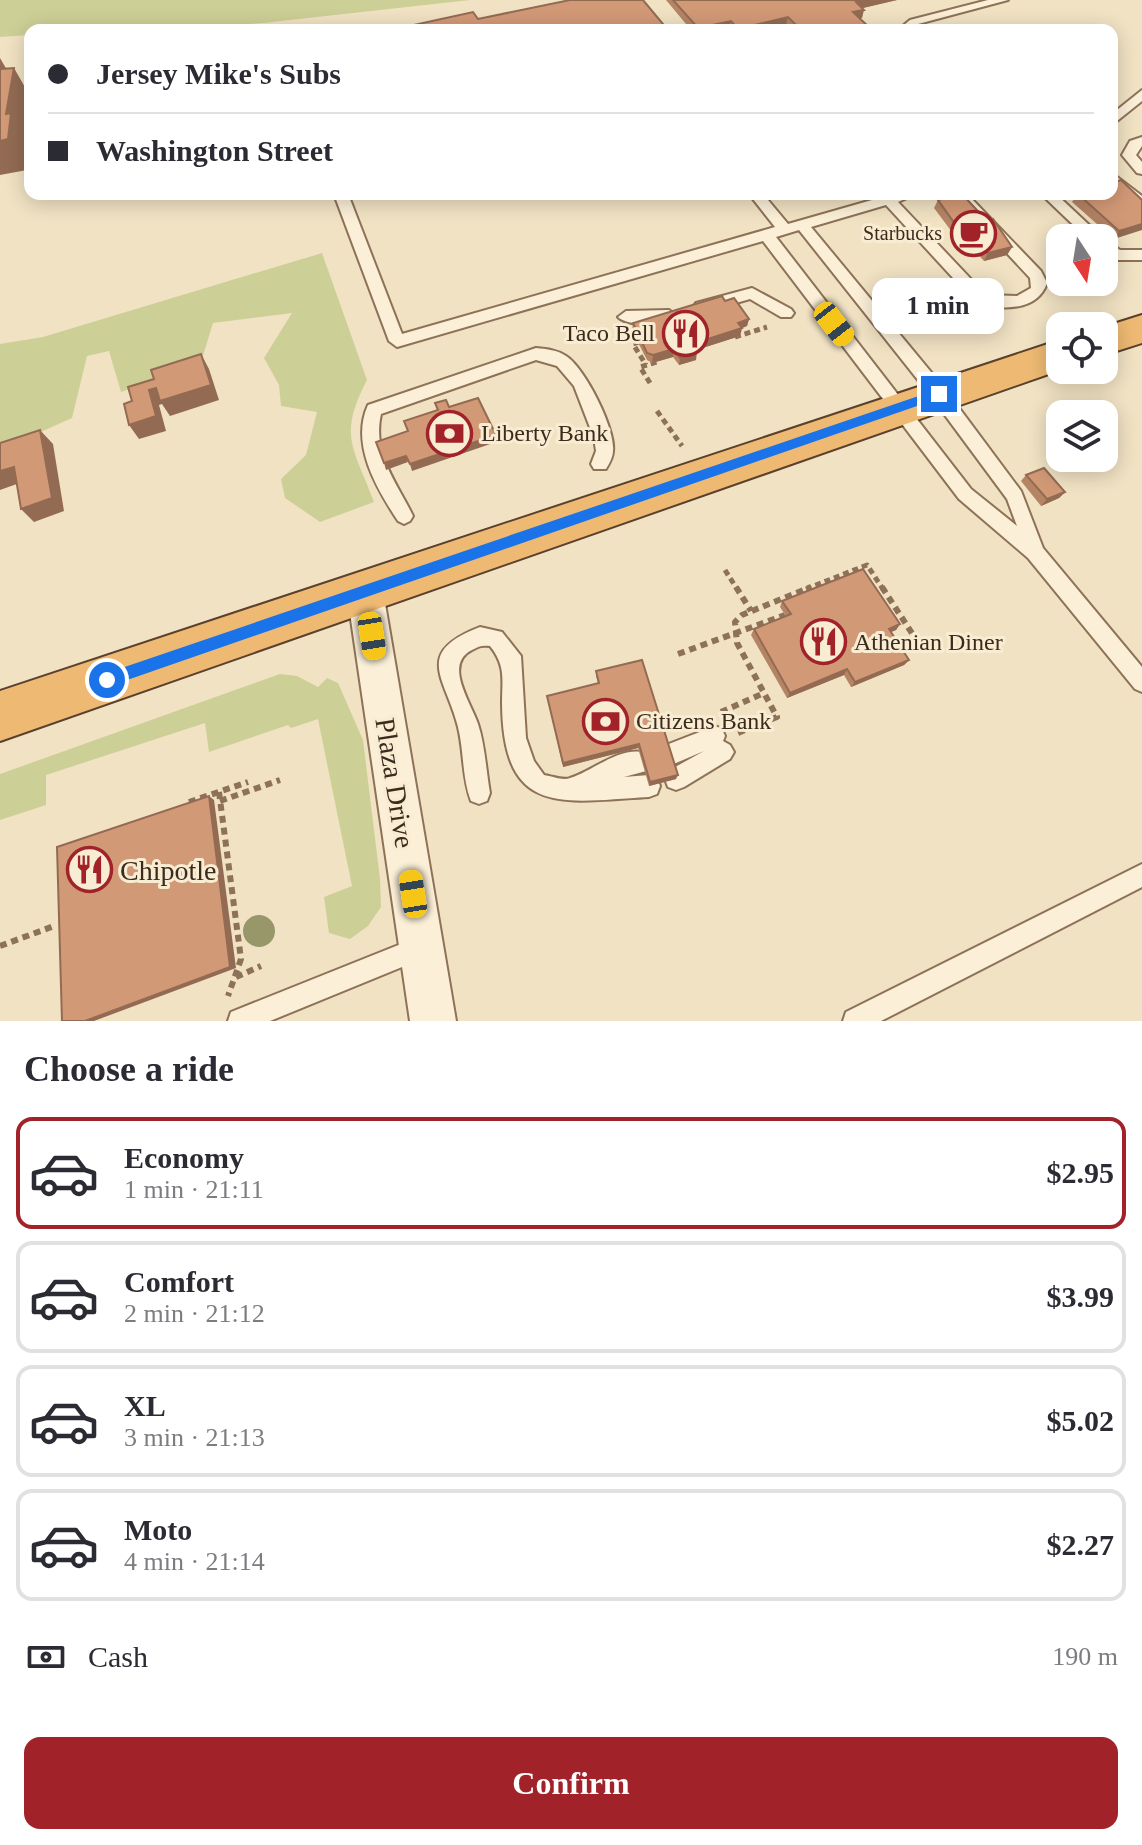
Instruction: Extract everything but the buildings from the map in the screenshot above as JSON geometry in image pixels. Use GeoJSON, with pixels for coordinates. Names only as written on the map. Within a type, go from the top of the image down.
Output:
{"type":"FeatureCollection","features":[{"type":"Feature","properties":{"kind":"highway"},"geometry":{"type":"LineString","coordinates":[[1118,337],[1142,329]]}},
{"type":"Feature","properties":{"kind":"highway"},"geometry":{"type":"LineString","coordinates":[[0,716],[1046,360]]}},
{"type":"Feature","properties":{"kind":"street","name":"Plaza Drive"},"geometry":{"type":"LineString","coordinates":[[365,592],[433,1021]]}},
{"type":"Feature","properties":{"kind":"lane"},"geometry":{"type":"LineString","coordinates":[[912,24],[1002,0]]}},
{"type":"Feature","properties":{"kind":"lane"},"geometry":{"type":"LineString","coordinates":[[1118,116],[1142,94]]}},
{"type":"Feature","properties":{"kind":"lane"},"geometry":{"type":"LineString","coordinates":[[1142,141],[1135,144],[1129,155],[1142,170]]}},
{"type":"Feature","properties":{"kind":"lane"},"geometry":{"type":"LineString","coordinates":[[1118,182],[1142,204]]}},
{"type":"Feature","properties":{"kind":"lane"},"geometry":{"type":"LineString","coordinates":[[343,200],[397,341],[889,200],[981,299],[1010,303],[1030,297],[1040,283],[1030,266],[965,200]]}},
{"type":"Feature","properties":{"kind":"lane"},"geometry":{"type":"LineString","coordinates":[[761,200],[786,231]]}},
{"type":"Feature","properties":{"kind":"lane"},"geometry":{"type":"LineString","coordinates":[[1055,200],[1081,224]]}},
{"type":"Feature","properties":{"kind":"lane"},"geometry":{"type":"LineString","coordinates":[[803,226],[919,401],[965,494],[1035,552],[1142,682]]}},
{"type":"Feature","properties":{"kind":"lane"},"geometry":{"type":"LineString","coordinates":[[767,236],[919,401],[1015,496],[1035,552]]}},
{"type":"Feature","properties":{"kind":"lane"},"geometry":{"type":"LineString","coordinates":[[1118,255],[1142,255]]}},
{"type":"Feature","properties":{"kind":"lane"},"geometry":{"type":"LineString","coordinates":[[626,317],[655,319],[752,293],[782,318]]}},
{"type":"Feature","properties":{"kind":"lane"},"geometry":{"type":"LineString","coordinates":[[404,516],[389,494],[375,457],[371,427],[374,410],[536,354],[551,353],[569,363],[603,438],[605,451],[600,464]]}},
{"type":"Feature","properties":{"kind":"lane"},"geometry":{"type":"LineString","coordinates":[[479,793],[468,725],[451,685],[449,661],[464,642],[487,636],[501,642],[511,656],[510,711],[529,775],[549,789],[569,791],[649,786]]}},
{"type":"Feature","properties":{"kind":"lane"},"geometry":{"type":"LineString","coordinates":[[669,755],[719,735]]}},
{"type":"Feature","properties":{"kind":"lane"},"geometry":{"type":"LineString","coordinates":[[676,779],[719,735]]}},
{"type":"Feature","properties":{"kind":"lane"},"geometry":{"type":"LineString","coordinates":[[569,791],[607,770],[642,762]]}},
{"type":"Feature","properties":{"kind":"lane"},"geometry":{"type":"LineString","coordinates":[[855,1021],[1142,875]]}},
{"type":"Feature","properties":{"kind":"lane"},"geometry":{"type":"LineString","coordinates":[[240,1021],[421,948]]}},
{"type":"Feature","properties":{"kind":"path"},"geometry":{"type":"LineString","coordinates":[[733,338],[782,318]]}},
{"type":"Feature","properties":{"kind":"path"},"geometry":{"type":"LineString","coordinates":[[639,342],[633,344],[646,365]]}},
{"type":"Feature","properties":{"kind":"path"},"geometry":{"type":"LineString","coordinates":[[650,383],[640,367],[663,360]]}},
{"type":"Feature","properties":{"kind":"path"},"geometry":{"type":"LineString","coordinates":[[657,411],[663,425],[673,431],[682,446]]}},
{"type":"Feature","properties":{"kind":"path"},"geometry":{"type":"LineString","coordinates":[[719,735],[777,717],[735,633],[735,622],[751,611],[867,565],[917,641],[894,650]]}},
{"type":"Feature","properties":{"kind":"path"},"geometry":{"type":"LineString","coordinates":[[725,570],[751,611]]}},
{"type":"Feature","properties":{"kind":"path"},"geometry":{"type":"LineString","coordinates":[[678,654],[785,615]]}},
{"type":"Feature","properties":{"kind":"path"},"geometry":{"type":"LineString","coordinates":[[719,735],[764,693]]}},
{"type":"Feature","properties":{"kind":"path"},"geometry":{"type":"LineString","coordinates":[[175,807],[280,780]]}},
{"type":"Feature","properties":{"kind":"path"},"geometry":{"type":"LineString","coordinates":[[219,796],[248,782]]}},
{"type":"Feature","properties":{"kind":"path"},"geometry":{"type":"LineString","coordinates":[[219,796],[241,959],[228,998]]}},
{"type":"Feature","properties":{"kind":"path"},"geometry":{"type":"LineString","coordinates":[[0,946],[57,926],[59,911]]}},
{"type":"Feature","properties":{"kind":"path"},"geometry":{"type":"LineString","coordinates":[[235,977],[261,966]]}},
{"type":"Feature","properties":{"kind":"green space"},"geometry":{"type":"Polygon","coordinates":[[[0,0],[470,0],[245,24],[24,24],[24,35],[0,37],[0,0]]]}},
{"type":"Feature","properties":{"kind":"green space"},"geometry":{"type":"Polygon","coordinates":[[[322,253],[367,380],[358,399],[351,428],[355,454],[374,502],[320,522],[285,498],[281,479],[306,455],[317,412],[281,406],[279,385],[264,358],[292,313],[213,323],[201,362],[121,392],[109,351],[87,356],[72,418],[0,450],[0,344],[43,337],[322,253]]]}},
{"type":"Feature","properties":{"kind":"green space"},"geometry":{"type":"Polygon","coordinates":[[[280,674],[297,676],[318,687],[327,678],[338,683],[363,740],[381,907],[368,926],[350,939],[329,933],[324,897],[352,886],[318,719],[291,728],[288,725],[209,752],[205,723],[46,775],[46,805],[0,820],[0,774],[280,674]]]}},
{"type":"Feature","properties":{"kind":"place","name":"Starbucks"},"geometry":{"type":"Point","coordinates":[973,233]}},
{"type":"Feature","properties":{"kind":"place","name":"Taco Bell"},"geometry":{"type":"Point","coordinates":[686,333]}},
{"type":"Feature","properties":{"kind":"place","name":"Liberty Bank"},"geometry":{"type":"Point","coordinates":[450,433]}},
{"type":"Feature","properties":{"kind":"place","name":"Athenian Diner"},"geometry":{"type":"Point","coordinates":[823,642]}},
{"type":"Feature","properties":{"kind":"place","name":"Citizens Bank"},"geometry":{"type":"Point","coordinates":[605,721]}},
{"type":"Feature","properties":{"kind":"place","name":"Chipotle"},"geometry":{"type":"Point","coordinates":[89,870]}},
{"type":"Feature","properties":{"kind":"route"},"geometry":{"type":"LineString","coordinates":[[107,680],[939,394]]}}]}
